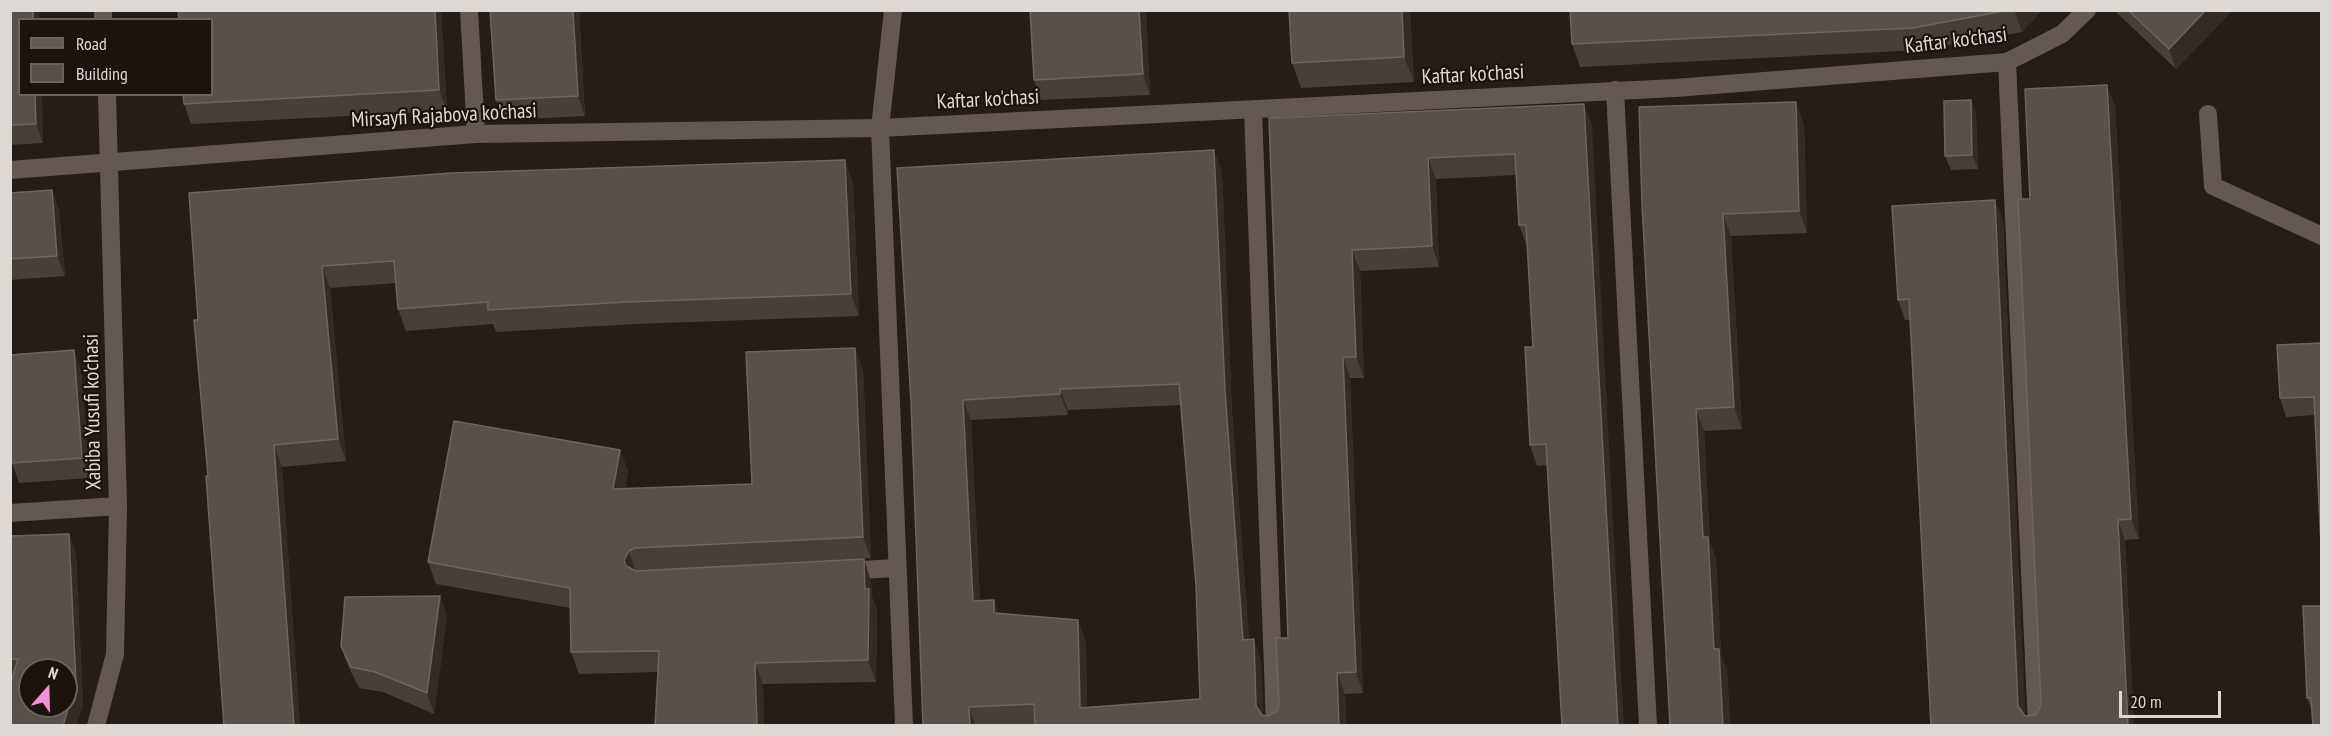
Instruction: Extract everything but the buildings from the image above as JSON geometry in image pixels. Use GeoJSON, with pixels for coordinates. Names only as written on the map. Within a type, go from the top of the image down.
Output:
{"type":"FeatureCollection","features":[{"type":"Feature","properties":{"kind":"street"},"geometry":{"type":"LineString","coordinates":[[469,10],[476,134]]}},
{"type":"Feature","properties":{"kind":"street"},"geometry":{"type":"LineString","coordinates":[[893,10],[880,128],[904,726]]}},
{"type":"Feature","properties":{"kind":"street","name":"Kaftar ko'chasi"},"geometry":{"type":"LineString","coordinates":[[880,128],[1675,88],[2007,62],[2062,34],[2087,10]]}},
{"type":"Feature","properties":{"kind":"street"},"geometry":{"type":"LineString","coordinates":[[2007,62],[2037,726]]}},
{"type":"Feature","properties":{"kind":"street"},"geometry":{"type":"LineString","coordinates":[[1615,90],[1648,726]]}},
{"type":"Feature","properties":{"kind":"street","name":"Xabiba Yusufi ko'chasi"},"geometry":{"type":"LineString","coordinates":[[96,726],[115,654],[118,506],[107,96]]}},
{"type":"Feature","properties":{"kind":"street"},"geometry":{"type":"LineString","coordinates":[[1253,109],[1275,726]]}},
{"type":"Feature","properties":{"kind":"street"},"geometry":{"type":"LineString","coordinates":[[2208,114],[2213,186],[2322,236]]}},
{"type":"Feature","properties":{"kind":"street","name":"Mirsayfi Rajabova ko'chasi"},"geometry":{"type":"LineString","coordinates":[[10,170],[476,134],[880,128]]}},
{"type":"Feature","properties":{"kind":"street"},"geometry":{"type":"LineString","coordinates":[[10,513],[118,506]]}},
{"type":"Feature","properties":{"kind":"street"},"geometry":{"type":"LineString","coordinates":[[828,572],[897,568]]}}]}
